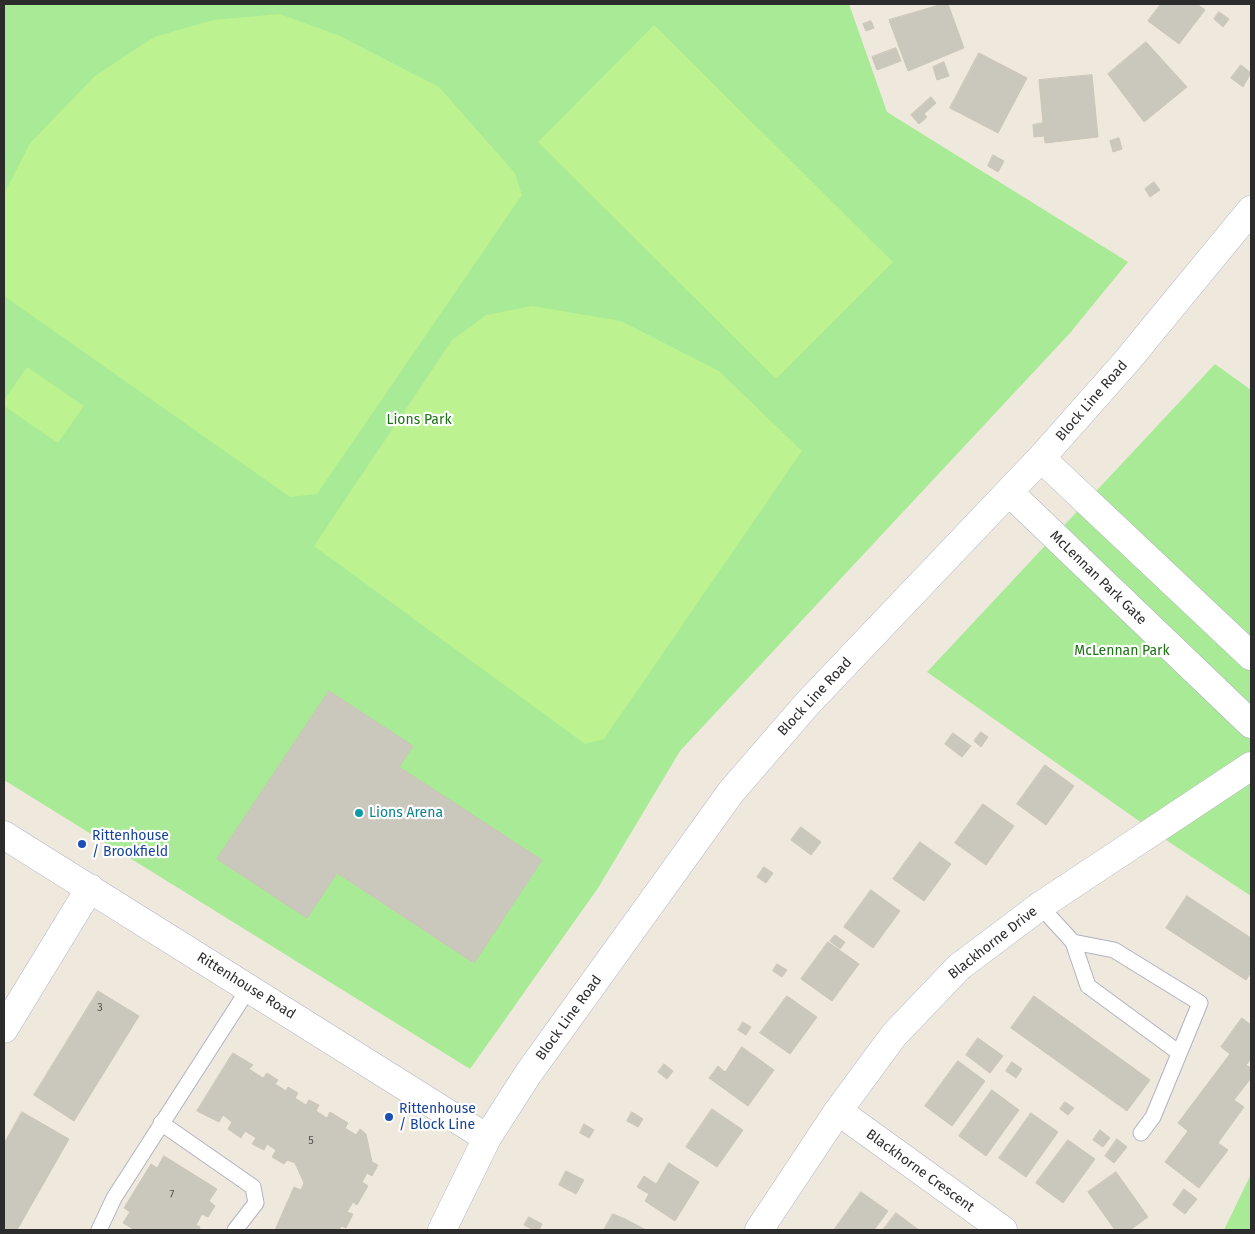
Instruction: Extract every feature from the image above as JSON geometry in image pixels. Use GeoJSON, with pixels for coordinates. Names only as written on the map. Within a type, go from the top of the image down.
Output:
{"type":"FeatureCollection","features":[{"type":"Feature","properties":{"kind":"street","name":"Block Line Road"},"geometry":{"type":"LineString","coordinates":[[442,1230],[488,1138],[528,1074],[731,792],[807,704],[1010,493],[1131,355],[1251,210]]}},
{"type":"Feature","properties":{"kind":"street"},"geometry":{"type":"LineString","coordinates":[[1041,458],[1251,656]]}},
{"type":"Feature","properties":{"kind":"street","name":"McLennan Park Gate"},"geometry":{"type":"LineString","coordinates":[[1010,493],[1251,724]]}},
{"type":"Feature","properties":{"kind":"street","name":"Blackhorne Drive"},"geometry":{"type":"LineString","coordinates":[[759,1230],[838,1111],[894,1035],[958,967],[1040,906],[1251,766]]}},
{"type":"Feature","properties":{"kind":"street","name":"Rittenhouse Road"},"geometry":{"type":"LineString","coordinates":[[4,835],[488,1138]]}},
{"type":"Feature","properties":{"kind":"street"},"geometry":{"type":"LineString","coordinates":[[4,1029],[90,888]]}},
{"type":"Feature","properties":{"kind":"street","name":"Blackhorne Crescent"},"geometry":{"type":"LineString","coordinates":[[838,1111],[1003,1230]]}},
{"type":"Feature","properties":{"kind":"lane"},"geometry":{"type":"LineString","coordinates":[[1040,906],[1073,942],[1088,986],[1178,1052]]}},
{"type":"Feature","properties":{"kind":"lane"},"geometry":{"type":"LineString","coordinates":[[1073,942],[1114,950],[1200,1002],[1153,1116],[1141,1133]]}},
{"type":"Feature","properties":{"kind":"lane"},"geometry":{"type":"LineString","coordinates":[[99,1230],[114,1198],[249,988]]}},
{"type":"Feature","properties":{"kind":"lane"},"geometry":{"type":"LineString","coordinates":[[161,1123],[235,1172],[253,1187],[256,1203],[235,1230]]}},
{"type":"Feature","properties":{"kind":"green space","name":"Lions Park"},"geometry":{"type":"Polygon","coordinates":[[[4,4],[849,4],[887,112],[1128,262],[1070,333],[680,751],[598,888],[470,1069],[4,780],[4,4]]]}},
{"type":"Feature","properties":{"kind":"green space"},"geometry":{"type":"Polygon","coordinates":[[[280,14],[340,36],[439,87],[515,173],[522,195],[317,494],[290,497],[4,296],[4,194],[30,143],[95,76],[154,37],[213,20],[280,14]]]}},
{"type":"Feature","properties":{"kind":"green space"},"geometry":{"type":"Polygon","coordinates":[[[654,25],[893,262],[776,379],[538,142],[654,25]]]}},
{"type":"Feature","properties":{"kind":"green space"},"geometry":{"type":"Polygon","coordinates":[[[532,306],[621,321],[719,371],[802,451],[604,739],[585,744],[314,546],[452,340],[486,315],[532,306]]]}},
{"type":"Feature","properties":{"kind":"green space","name":"McLennan Park"},"geometry":{"type":"Polygon","coordinates":[[[1215,364],[1251,390],[1251,896],[1169,842],[927,672],[1215,364]]]}},
{"type":"Feature","properties":{"kind":"green space"},"geometry":{"type":"Polygon","coordinates":[[[27,367],[84,406],[58,443],[4,406],[4,400],[27,367]]]}},
{"type":"Feature","properties":{"kind":"green space"},"geometry":{"type":"Polygon","coordinates":[[[1251,1174],[1251,1230],[1224,1230],[1251,1174]]]}},
{"type":"Feature","properties":{"kind":"building"},"geometry":{"type":"Polygon","coordinates":[[[948,4],[964,48],[908,71],[889,20],[948,4]]]}},
{"type":"Feature","properties":{"kind":"building"},"geometry":{"type":"Polygon","coordinates":[[[1161,4],[1197,4],[1205,10],[1179,44],[1148,21],[1161,4]]]}},
{"type":"Feature","properties":{"kind":"building"},"geometry":{"type":"Polygon","coordinates":[[[1219,12],[1229,19],[1223,27],[1214,19],[1219,12]]]}},
{"type":"Feature","properties":{"kind":"building"},"geometry":{"type":"Polygon","coordinates":[[[871,21],[874,28],[866,31],[863,24],[871,21]]]}},
{"type":"Feature","properties":{"kind":"building"},"geometry":{"type":"Polygon","coordinates":[[[1146,42],[1187,87],[1144,122],[1108,74],[1146,42]]]}},
{"type":"Feature","properties":{"kind":"building"},"geometry":{"type":"Polygon","coordinates":[[[896,48],[901,61],[877,70],[872,57],[896,48]]]}},
{"type":"Feature","properties":{"kind":"building"},"geometry":{"type":"Polygon","coordinates":[[[979,53],[1027,78],[998,133],[950,108],[979,53]]]}},
{"type":"Feature","properties":{"kind":"building"},"geometry":{"type":"Polygon","coordinates":[[[944,62],[949,76],[937,80],[933,67],[944,62]]]}},
{"type":"Feature","properties":{"kind":"building"},"geometry":{"type":"Polygon","coordinates":[[[1241,65],[1251,73],[1243,87],[1231,78],[1241,65]]]}},
{"type":"Feature","properties":{"kind":"building"},"geometry":{"type":"Polygon","coordinates":[[[1092,75],[1098,137],[1045,143],[1039,80],[1092,75]]]}},
{"type":"Feature","properties":{"kind":"building"},"geometry":{"type":"Polygon","coordinates":[[[931,97],[936,103],[924,114],[927,117],[919,124],[911,115],[931,97]]]}},
{"type":"Feature","properties":{"kind":"building"},"geometry":{"type":"Polygon","coordinates":[[[1043,123],[1044,136],[1034,137],[1033,125],[1043,123]]]}},
{"type":"Feature","properties":{"kind":"building"},"geometry":{"type":"Polygon","coordinates":[[[1119,138],[1122,149],[1113,152],[1110,141],[1119,138]]]}},
{"type":"Feature","properties":{"kind":"building"},"geometry":{"type":"Polygon","coordinates":[[[993,155],[1004,161],[998,172],[988,166],[993,155]]]}},
{"type":"Feature","properties":{"kind":"building"},"geometry":{"type":"Polygon","coordinates":[[[1154,182],[1160,190],[1150,197],[1145,189],[1154,182]]]}},
{"type":"Feature","properties":{"kind":"building","name":"Lions Arena"},"geometry":{"type":"Polygon","coordinates":[[[329,691],[413,746],[399,767],[542,860],[474,963],[337,873],[307,918],[217,859],[329,691]]]}},
{"type":"Feature","properties":{"kind":"building"},"geometry":{"type":"Polygon","coordinates":[[[981,732],[988,737],[981,747],[974,741],[981,732]]]}},
{"type":"Feature","properties":{"kind":"building"},"geometry":{"type":"Polygon","coordinates":[[[953,733],[971,746],[962,757],[945,744],[953,733]]]}},
{"type":"Feature","properties":{"kind":"building"},"geometry":{"type":"Polygon","coordinates":[[[1045,765],[1074,786],[1046,825],[1017,804],[1045,765]]]}},
{"type":"Feature","properties":{"kind":"building"},"geometry":{"type":"Polygon","coordinates":[[[983,804],[1014,826],[986,865],[955,843],[983,804]]]}},
{"type":"Feature","properties":{"kind":"building"},"geometry":{"type":"Polygon","coordinates":[[[801,827],[821,842],[811,855],[791,840],[801,827]]]}},
{"type":"Feature","properties":{"kind":"building"},"geometry":{"type":"Polygon","coordinates":[[[920,842],[951,864],[924,901],[893,879],[920,842]]]}},
{"type":"Feature","properties":{"kind":"building"},"geometry":{"type":"Polygon","coordinates":[[[764,867],[773,873],[766,883],[757,877],[764,867]]]}},
{"type":"Feature","properties":{"kind":"building"},"geometry":{"type":"Polygon","coordinates":[[[871,890],[900,911],[873,948],[844,927],[871,890]]]}},
{"type":"Feature","properties":{"kind":"building"},"geometry":{"type":"Polygon","coordinates":[[[1187,896],[1251,938],[1251,972],[1246,980],[1166,928],[1187,896]]]}},
{"type":"Feature","properties":{"kind":"building"},"geometry":{"type":"Polygon","coordinates":[[[835,935],[845,942],[840,949],[830,941],[835,935]]]}},
{"type":"Feature","properties":{"kind":"building"},"geometry":{"type":"Polygon","coordinates":[[[828,942],[859,964],[832,1001],[801,979],[828,942]]]}},
{"type":"Feature","properties":{"kind":"building"},"geometry":{"type":"Polygon","coordinates":[[[777,964],[787,970],[782,977],[773,971],[777,964]]]}},
{"type":"Feature","properties":{"kind":"building"},"geometry":{"type":"Polygon","coordinates":[[[98,991],[139,1016],[74,1121],[34,1095],[98,991]]]}},
{"type":"Feature","properties":{"kind":"building"},"geometry":{"type":"Polygon","coordinates":[[[787,996],[817,1017],[790,1054],[760,1033],[787,996]]]}},
{"type":"Feature","properties":{"kind":"building"},"geometry":{"type":"Polygon","coordinates":[[[1034,996],[1150,1080],[1127,1111],[1011,1028],[1034,996]]]}},
{"type":"Feature","properties":{"kind":"building"},"geometry":{"type":"Polygon","coordinates":[[[1242,1018],[1251,1025],[1251,1059],[1246,1065],[1251,1068],[1251,1078],[1234,1100],[1244,1107],[1218,1143],[1228,1150],[1199,1188],[1165,1162],[1188,1131],[1178,1123],[1230,1054],[1221,1047],[1242,1018]]]}},
{"type":"Feature","properties":{"kind":"building"},"geometry":{"type":"Polygon","coordinates":[[[743,1022],[751,1027],[746,1035],[738,1030],[743,1022]]]}},
{"type":"Feature","properties":{"kind":"building"},"geometry":{"type":"Polygon","coordinates":[[[978,1038],[1003,1056],[990,1073],[966,1055],[978,1038]]]}},
{"type":"Feature","properties":{"kind":"building"},"geometry":{"type":"Polygon","coordinates":[[[742,1047],[774,1070],[748,1106],[709,1078],[718,1066],[725,1072],[742,1047]]]}},
{"type":"Feature","properties":{"kind":"building"},"geometry":{"type":"Polygon","coordinates":[[[233,1053],[253,1065],[249,1069],[263,1078],[267,1073],[278,1080],[275,1084],[286,1091],[288,1087],[298,1093],[295,1098],[306,1105],[309,1100],[319,1105],[316,1111],[327,1118],[330,1112],[348,1123],[345,1128],[356,1135],[360,1129],[366,1134],[372,1162],[378,1165],[372,1176],[367,1173],[362,1182],[368,1186],[357,1205],[353,1202],[347,1212],[353,1214],[346,1228],[341,1226],[339,1230],[275,1230],[294,1187],[301,1190],[304,1183],[295,1163],[287,1160],[284,1164],[272,1157],[276,1150],[267,1144],[264,1150],[252,1144],[256,1138],[245,1131],[241,1138],[228,1129],[232,1122],[223,1115],[219,1122],[197,1111],[233,1053]]]}},
{"type":"Feature","properties":{"kind":"building"},"geometry":{"type":"Polygon","coordinates":[[[958,1061],[985,1081],[952,1126],[925,1106],[958,1061]]]}},
{"type":"Feature","properties":{"kind":"building"},"geometry":{"type":"Polygon","coordinates":[[[1012,1062],[1022,1069],[1016,1078],[1006,1071],[1012,1062]]]}},
{"type":"Feature","properties":{"kind":"building"},"geometry":{"type":"Polygon","coordinates":[[[664,1064],[673,1071],[667,1079],[658,1072],[664,1064]]]}},
{"type":"Feature","properties":{"kind":"building"},"geometry":{"type":"Polygon","coordinates":[[[992,1090],[1019,1110],[986,1156],[959,1136],[992,1090]]]}},
{"type":"Feature","properties":{"kind":"building"},"geometry":{"type":"Polygon","coordinates":[[[1065,1102],[1074,1108],[1068,1115],[1060,1109],[1065,1102]]]}},
{"type":"Feature","properties":{"kind":"building"},"geometry":{"type":"Polygon","coordinates":[[[712,1109],[743,1130],[717,1167],[686,1147],[712,1109]]]}},
{"type":"Feature","properties":{"kind":"building"},"geometry":{"type":"Polygon","coordinates":[[[22,1112],[69,1139],[17,1230],[4,1230],[4,1144],[22,1112]]]}},
{"type":"Feature","properties":{"kind":"building"},"geometry":{"type":"Polygon","coordinates":[[[632,1112],[643,1119],[638,1127],[627,1121],[632,1112]]]}},
{"type":"Feature","properties":{"kind":"building"},"geometry":{"type":"Polygon","coordinates":[[[1031,1113],[1058,1132],[1026,1177],[999,1158],[1031,1113]]]}},
{"type":"Feature","properties":{"kind":"building"},"geometry":{"type":"Polygon","coordinates":[[[584,1124],[594,1130],[589,1138],[580,1133],[584,1124]]]}},
{"type":"Feature","properties":{"kind":"building"},"geometry":{"type":"Polygon","coordinates":[[[1100,1130],[1110,1138],[1103,1147],[1093,1140],[1100,1130]]]}},
{"type":"Feature","properties":{"kind":"building"},"geometry":{"type":"Polygon","coordinates":[[[1117,1139],[1127,1147],[1114,1163],[1105,1156],[1117,1139]]]}},
{"type":"Feature","properties":{"kind":"building"},"geometry":{"type":"Polygon","coordinates":[[[1068,1140],[1095,1159],[1063,1203],[1036,1183],[1068,1140]]]}},
{"type":"Feature","properties":{"kind":"building"},"geometry":{"type":"Polygon","coordinates":[[[164,1156],[217,1189],[209,1201],[215,1206],[208,1217],[202,1214],[196,1225],[200,1227],[199,1230],[135,1230],[123,1223],[130,1212],[124,1208],[151,1164],[157,1168],[164,1156]]]}},
{"type":"Feature","properties":{"kind":"building"},"geometry":{"type":"Polygon","coordinates":[[[669,1163],[699,1182],[675,1221],[645,1201],[649,1194],[637,1187],[644,1176],[656,1184],[669,1163]]]}},
{"type":"Feature","properties":{"kind":"building"},"geometry":{"type":"Polygon","coordinates":[[[566,1171],[584,1180],[576,1194],[559,1185],[566,1171]]]}},
{"type":"Feature","properties":{"kind":"building"},"geometry":{"type":"Polygon","coordinates":[[[1116,1172],[1148,1217],[1130,1230],[1115,1230],[1088,1192],[1116,1172]]]}},
{"type":"Feature","properties":{"kind":"building"},"geometry":{"type":"Polygon","coordinates":[[[1184,1189],[1197,1199],[1185,1214],[1173,1205],[1184,1189]]]}},
{"type":"Feature","properties":{"kind":"building"},"geometry":{"type":"Polygon","coordinates":[[[861,1192],[888,1211],[874,1230],[834,1230],[861,1192]]]}},
{"type":"Feature","properties":{"kind":"building"},"geometry":{"type":"Polygon","coordinates":[[[896,1213],[919,1230],[883,1230],[896,1213]]]}},
{"type":"Feature","properties":{"kind":"building"},"geometry":{"type":"Polygon","coordinates":[[[613,1214],[625,1219],[646,1230],[604,1230],[613,1214]]]}},
{"type":"Feature","properties":{"kind":"building"},"geometry":{"type":"Polygon","coordinates":[[[529,1217],[542,1224],[539,1230],[533,1230],[524,1225],[529,1217]]]}},
{"type":"Feature","properties":{"kind":"place","name":"Lions Arena"},"geometry":{"type":"Point","coordinates":[359,813]}},
{"type":"Feature","properties":{"kind":"place","name":"Rittenhouse / Brookfield"},"geometry":{"type":"Point","coordinates":[82,844]}},
{"type":"Feature","properties":{"kind":"place","name":"Rittenhouse / Block Line"},"geometry":{"type":"Point","coordinates":[389,1117]}}]}
